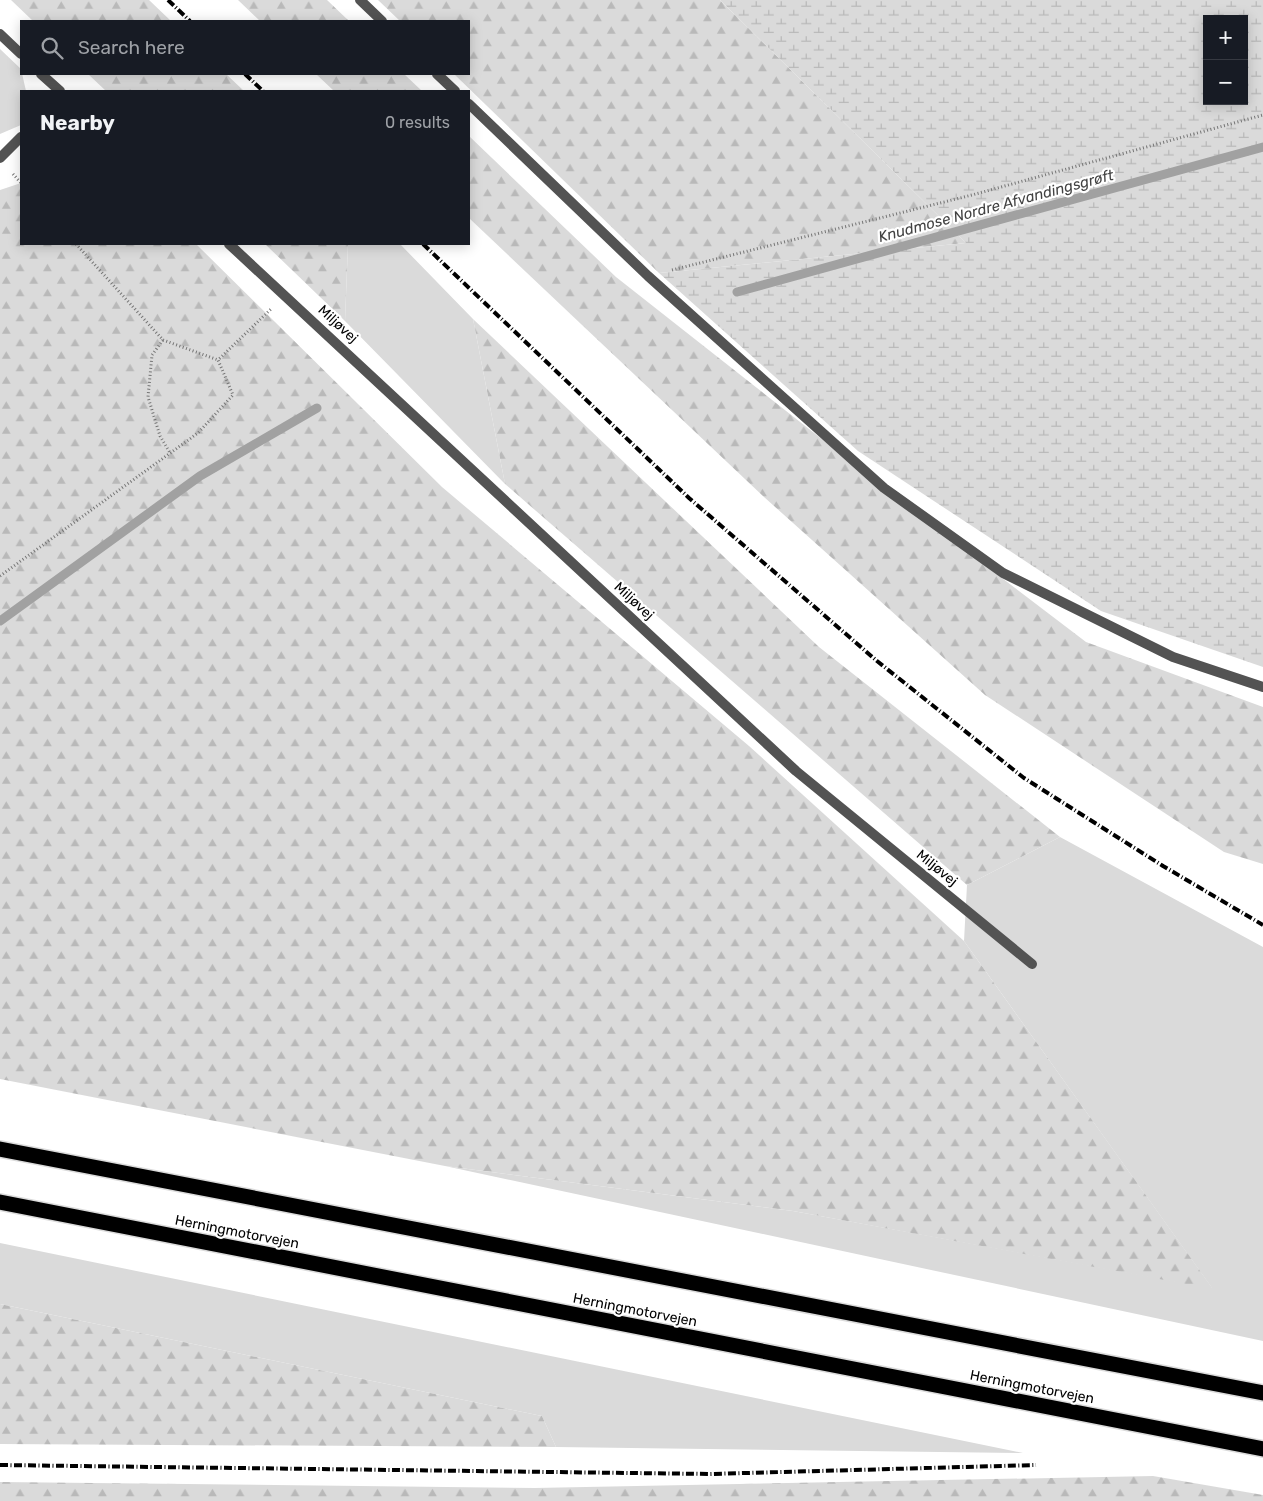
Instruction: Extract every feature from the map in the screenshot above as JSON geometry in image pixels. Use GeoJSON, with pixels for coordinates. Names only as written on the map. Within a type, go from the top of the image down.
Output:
{"type":"FeatureCollection","features":[{"type":"Feature","properties":{"kind":"highway"},"geometry":{"type":"LineString","coordinates":[[0,1149],[1263,1394]]}},
{"type":"Feature","properties":{"kind":"highway","name":"Herningmotorvejen"},"geometry":{"type":"LineString","coordinates":[[0,1202],[1263,1449]]}},
{"type":"Feature","properties":{"kind":"street"},"geometry":{"type":"LineString","coordinates":[[360,0],[381,20]]}},
{"type":"Feature","properties":{"kind":"street"},"geometry":{"type":"LineString","coordinates":[[0,34],[20,53]]}},
{"type":"Feature","properties":{"kind":"street"},"geometry":{"type":"LineString","coordinates":[[42,75],[59,90]]}},
{"type":"Feature","properties":{"kind":"street"},"geometry":{"type":"LineString","coordinates":[[438,75],[454,90]]}},
{"type":"Feature","properties":{"kind":"street"},"geometry":{"type":"LineString","coordinates":[[470,105],[648,276],[884,488],[1003,573],[1173,657],[1263,687]]}},
{"type":"Feature","properties":{"kind":"street"},"geometry":{"type":"LineString","coordinates":[[0,158],[20,138]]}},
{"type":"Feature","properties":{"kind":"street","name":"Miljøvej"},"geometry":{"type":"LineString","coordinates":[[230,245],[796,771],[1032,964]]}},
{"type":"Feature","properties":{"kind":"path"},"geometry":{"type":"LineString","coordinates":[[648,276],[972,195],[1263,115]]}},
{"type":"Feature","properties":{"kind":"path"},"geometry":{"type":"LineString","coordinates":[[0,576],[198,433],[233,395],[218,360],[163,340],[77,245]]}},
{"type":"Feature","properties":{"kind":"path"},"geometry":{"type":"LineString","coordinates":[[218,360],[286,295]]}},
{"type":"Feature","properties":{"kind":"path"},"geometry":{"type":"LineString","coordinates":[[163,340],[152,355],[148,397],[160,436],[170,453]]}},
{"type":"Feature","properties":{"kind":"green space"},"geometry":{"type":"Polygon","coordinates":[[[11,0],[149,0],[170,20],[32,20],[11,0]]]}},
{"type":"Feature","properties":{"kind":"green space"},"geometry":{"type":"Polygon","coordinates":[[[238,0],[327,0],[348,20],[259,20],[238,0]]]}},
{"type":"Feature","properties":{"kind":"green space"},"geometry":{"type":"Polygon","coordinates":[[[378,0],[720,0],[966,243],[659,273],[455,75],[470,75],[470,20],[399,20],[378,0]]]}},
{"type":"Feature","properties":{"kind":"green space"},"geometry":{"type":"Polygon","coordinates":[[[720,0],[1263,0],[1263,667],[1101,611],[858,451],[659,273],[966,243],[720,0]]]}},
{"type":"Feature","properties":{"kind":"green space"},"geometry":{"type":"Polygon","coordinates":[[[0,49],[20,68],[20,75],[22,75],[26,90],[20,90],[20,125],[0,134],[0,49]]]}},
{"type":"Feature","properties":{"kind":"green space"},"geometry":{"type":"Polygon","coordinates":[[[89,75],[227,75],[243,90],[105,90],[89,75]]]}},
{"type":"Feature","properties":{"kind":"green space"},"geometry":{"type":"Polygon","coordinates":[[[317,75],[405,75],[421,90],[333,90],[317,75]]]}},
{"type":"Feature","properties":{"kind":"green space"},"geometry":{"type":"Polygon","coordinates":[[[470,137],[616,277],[884,488],[1086,642],[1263,707],[1263,864],[1224,852],[985,695],[764,497],[470,219],[470,137]]]}},
{"type":"Feature","properties":{"kind":"green space"},"geometry":{"type":"Polygon","coordinates":[[[20,183],[20,245],[197,245],[442,487],[749,746],[964,941],[1213,1289],[793,1211],[445,1166],[0,1079],[0,190],[20,183]]]}},
{"type":"Feature","properties":{"kind":"green space"},"geometry":{"type":"Polygon","coordinates":[[[266,245],[348,245],[345,321],[266,245]]]}},
{"type":"Feature","properties":{"kind":"green space"},"geometry":{"type":"Polygon","coordinates":[[[348,245],[401,245],[473,319],[505,484],[345,321],[348,245]]]}},
{"type":"Feature","properties":{"kind":"green space"},"geometry":{"type":"Polygon","coordinates":[[[473,319],[819,647],[1060,837],[967,885],[505,484],[473,319]]]}},
{"type":"Feature","properties":{"kind":"green space"},"geometry":{"type":"Polygon","coordinates":[[[1060,837],[1263,947],[1263,1341],[445,1166],[793,1211],[1212,1288],[964,941],[967,885],[1060,837]]]}},
{"type":"Feature","properties":{"kind":"green space"},"geometry":{"type":"Polygon","coordinates":[[[0,1243],[1023,1453],[556,1447],[542,1416],[0,1304],[0,1243]]]}},
{"type":"Feature","properties":{"kind":"green space"},"geometry":{"type":"Polygon","coordinates":[[[0,1304],[542,1416],[556,1447],[0,1444],[0,1304]]]}},
{"type":"Feature","properties":{"kind":"green space"},"geometry":{"type":"Polygon","coordinates":[[[1153,1476],[1263,1495],[1263,1501],[0,1501],[0,1482],[535,1488],[1153,1476]]]}},
{"type":"Feature","properties":{"kind":"waterway","name":"Knudmose Nordre Afvandingsgrøft"},"geometry":{"type":"LineString","coordinates":[[737,292],[1263,147]]}},
{"type":"Feature","properties":{"kind":"waterway","name":"Knudmose Nordre Afvandingsgrøft"},"geometry":{"type":"LineString","coordinates":[[0,621],[200,476],[317,408]]}},
{"type":"Feature","properties":{"kind":"railway"},"geometry":{"type":"LineString","coordinates":[[168,0],[189,20]]}},
{"type":"Feature","properties":{"kind":"railway"},"geometry":{"type":"LineString","coordinates":[[246,75],[262,90]]}},
{"type":"Feature","properties":{"kind":"railway"},"geometry":{"type":"LineString","coordinates":[[424,245],[689,498],[877,661],[1024,778],[1163,866],[1263,925]]}},
{"type":"Feature","properties":{"kind":"railway"},"geometry":{"type":"LineString","coordinates":[[0,1465],[710,1474],[1036,1465]]}}]}
